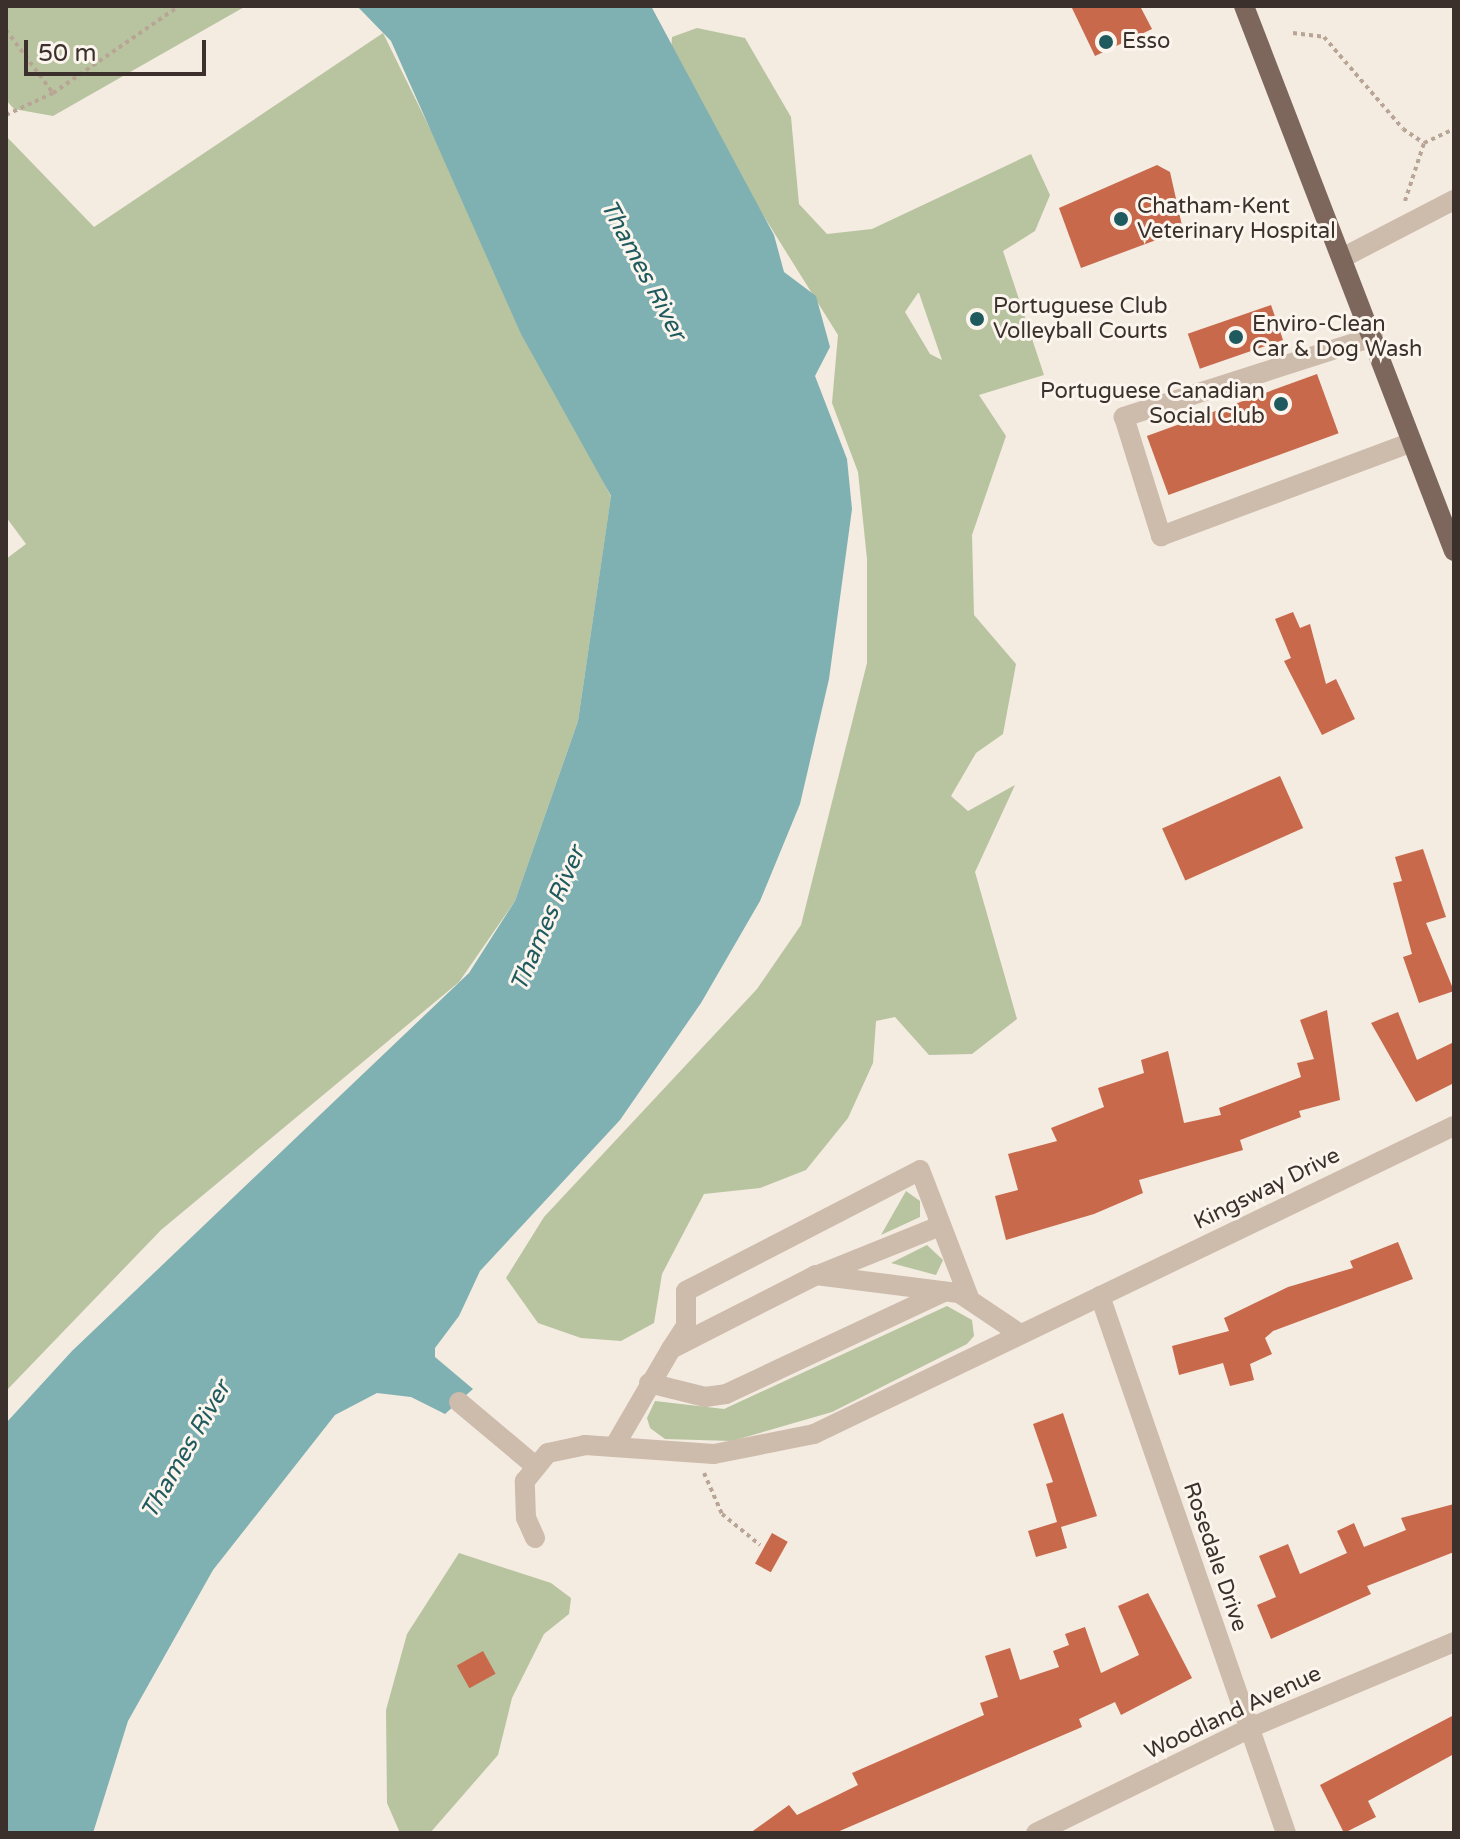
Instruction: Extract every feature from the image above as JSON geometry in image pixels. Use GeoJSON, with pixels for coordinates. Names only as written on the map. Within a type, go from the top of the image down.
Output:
{"type":"FeatureCollection","features":[{"type":"Feature","properties":{"kind":"main road"},"geometry":{"type":"LineString","coordinates":[[1244,6],[1344,257],[1454,551]]}},
{"type":"Feature","properties":{"kind":"street"},"geometry":{"type":"LineString","coordinates":[[1344,257],[1454,200]]}},
{"type":"Feature","properties":{"kind":"street"},"geometry":{"type":"LineString","coordinates":[[1373,337],[1124,417],[1161,536],[1412,442]]}},
{"type":"Feature","properties":{"kind":"street","name":"Kingsway Drive"},"geometry":{"type":"LineString","coordinates":[[533,1464],[563,1448],[614,1447],[694,1453],[753,1451],[814,1434],[1454,1126]]}},
{"type":"Feature","properties":{"kind":"street"},"geometry":{"type":"LineString","coordinates":[[614,1447],[649,1383],[686,1326],[686,1291],[920,1170],[970,1300]]}},
{"type":"Feature","properties":{"kind":"street"},"geometry":{"type":"LineString","coordinates":[[671,1349],[816,1275],[940,1226]]}},
{"type":"Feature","properties":{"kind":"street"},"geometry":{"type":"LineString","coordinates":[[816,1275],[945,1291],[970,1300],[1020,1334]]}},
{"type":"Feature","properties":{"kind":"street"},"geometry":{"type":"LineString","coordinates":[[649,1383],[705,1397],[726,1394],[945,1291]]}},
{"type":"Feature","properties":{"kind":"street","name":"Rosedale Drive"},"geometry":{"type":"LineString","coordinates":[[1100,1296],[1252,1727],[1286,1833]]}},
{"type":"Feature","properties":{"kind":"street"},"geometry":{"type":"LineString","coordinates":[[459,1402],[533,1464],[523,1500],[535,1538]]}},
{"type":"Feature","properties":{"kind":"street","name":"Woodland Avenue"},"geometry":{"type":"LineString","coordinates":[[1036,1833],[1252,1727],[1454,1642]]}},
{"type":"Feature","properties":{"kind":"path"},"geometry":{"type":"LineString","coordinates":[[6,115],[53,93],[179,6]]}},
{"type":"Feature","properties":{"kind":"path"},"geometry":{"type":"LineString","coordinates":[[6,30],[53,93]]}},
{"type":"Feature","properties":{"kind":"path"},"geometry":{"type":"LineString","coordinates":[[1293,33],[1324,37],[1403,129],[1424,143]]}},
{"type":"Feature","properties":{"kind":"path"},"geometry":{"type":"LineString","coordinates":[[1397,227],[1424,143],[1454,129]]}},
{"type":"Feature","properties":{"kind":"path"},"geometry":{"type":"LineString","coordinates":[[694,1453],[722,1514],[760,1545]]}},
{"type":"Feature","properties":{"kind":"green space"},"geometry":{"type":"Polygon","coordinates":[[[6,6],[246,6],[53,116],[14,109],[6,100],[6,6]]]}},
{"type":"Feature","properties":{"kind":"green space"},"geometry":{"type":"Polygon","coordinates":[[[697,28],[745,38],[791,117],[799,204],[827,234],[872,229],[1031,154],[1050,195],[1035,231],[1003,251],[1044,375],[979,395],[1006,436],[972,535],[974,615],[1016,664],[1003,734],[976,753],[951,796],[968,811],[1015,785],[975,872],[1017,1019],[972,1054],[929,1055],[895,1017],[876,1021],[873,1063],[848,1118],[806,1170],[760,1188],[704,1194],[662,1274],[654,1323],[621,1341],[581,1338],[538,1323],[506,1278],[544,1217],[757,989],[801,925],[867,663],[867,559],[858,472],[832,403],[838,335],[670,66],[672,37],[697,28]],[[919,293],[905,312],[930,354],[942,360],[919,293]]]}},
{"type":"Feature","properties":{"kind":"green space"},"geometry":{"type":"Polygon","coordinates":[[[383,33],[611,497],[578,721],[515,901],[459,982],[161,1230],[6,1391],[6,559],[26,544],[6,517],[6,136],[94,227],[383,33]]]}},
{"type":"Feature","properties":{"kind":"green space"},"geometry":{"type":"Polygon","coordinates":[[[906,1191],[920,1201],[920,1217],[881,1235],[906,1191]]]}},
{"type":"Feature","properties":{"kind":"green space"},"geometry":{"type":"Polygon","coordinates":[[[927,1245],[943,1260],[936,1275],[891,1263],[927,1245]]]}},
{"type":"Feature","properties":{"kind":"green space"},"geometry":{"type":"Polygon","coordinates":[[[947,1306],[972,1320],[974,1336],[967,1344],[832,1412],[732,1441],[665,1439],[650,1428],[647,1418],[655,1401],[724,1409],[947,1306]]]}},
{"type":"Feature","properties":{"kind":"green space"},"geometry":{"type":"Polygon","coordinates":[[[459,1553],[551,1583],[571,1598],[569,1614],[544,1634],[512,1698],[498,1755],[430,1833],[400,1833],[387,1803],[386,1710],[407,1634],[459,1553]]]}},
{"type":"Feature","properties":{"kind":"water","name":"Thames River"},"geometry":{"type":"Polygon","coordinates":[[[357,6],[651,6],[774,235],[784,272],[816,296],[830,347],[815,376],[847,459],[852,509],[829,679],[800,804],[760,901],[701,1003],[620,1120],[480,1271],[459,1316],[435,1348],[435,1357],[473,1389],[445,1414],[411,1397],[377,1393],[335,1415],[213,1570],[128,1721],[93,1833],[6,1833],[6,1423],[72,1351],[469,973],[515,901],[578,721],[611,496],[521,334],[391,41],[357,6]]]}},
{"type":"Feature","properties":{"kind":"building","name":"Esso"},"geometry":{"type":"Polygon","coordinates":[[[1071,6],[1140,6],[1152,29],[1095,56],[1071,6]]]}},
{"type":"Feature","properties":{"kind":"building","name":"Chatham-Kent Veterinary Hospital"},"geometry":{"type":"Polygon","coordinates":[[[1157,165],[1170,172],[1183,230],[1081,268],[1059,208],[1157,165]]]}},
{"type":"Feature","properties":{"kind":"building","name":"Enviro-Clean Car & Dog Wash"},"geometry":{"type":"Polygon","coordinates":[[[1271,305],[1283,340],[1200,369],[1188,334],[1271,305]]]}},
{"type":"Feature","properties":{"kind":"building","name":"Portuguese Canadian Social Club"},"geometry":{"type":"Polygon","coordinates":[[[1317,374],[1339,433],[1168,495],[1147,436],[1317,374]]]}},
{"type":"Feature","properties":{"kind":"building"},"geometry":{"type":"Polygon","coordinates":[[[1293,612],[1300,628],[1310,624],[1326,684],[1336,679],[1355,719],[1322,735],[1284,661],[1291,658],[1275,619],[1293,612]]]}},
{"type":"Feature","properties":{"kind":"building"},"geometry":{"type":"Polygon","coordinates":[[[1280,776],[1303,828],[1185,881],[1162,828],[1280,776]]]}},
{"type":"Feature","properties":{"kind":"building"},"geometry":{"type":"Polygon","coordinates":[[[1423,849],[1446,917],[1426,923],[1454,991],[1419,1003],[1403,957],[1412,954],[1393,883],[1402,881],[1395,857],[1423,849]]]}},
{"type":"Feature","properties":{"kind":"building"},"geometry":{"type":"Polygon","coordinates":[[[1327,1010],[1340,1100],[1299,1111],[1301,1117],[1240,1140],[1243,1150],[1139,1180],[1143,1193],[1094,1214],[1006,1240],[995,1196],[1018,1190],[1008,1154],[1057,1141],[1051,1128],[1104,1107],[1098,1088],[1144,1073],[1141,1060],[1168,1051],[1184,1123],[1221,1115],[1219,1108],[1301,1077],[1297,1063],[1314,1059],[1300,1020],[1327,1010]]]}},
{"type":"Feature","properties":{"kind":"building"},"geometry":{"type":"Polygon","coordinates":[[[1398,1012],[1417,1060],[1454,1042],[1454,1083],[1416,1102],[1371,1023],[1398,1012]]]}},
{"type":"Feature","properties":{"kind":"building"},"geometry":{"type":"Polygon","coordinates":[[[1398,1242],[1413,1279],[1273,1331],[1265,1338],[1272,1354],[1250,1364],[1254,1380],[1230,1386],[1223,1363],[1179,1375],[1172,1346],[1229,1331],[1224,1318],[1288,1287],[1353,1268],[1350,1261],[1398,1242]]]}},
{"type":"Feature","properties":{"kind":"building"},"geometry":{"type":"Polygon","coordinates":[[[1063,1413],[1097,1516],[1061,1527],[1067,1548],[1036,1557],[1028,1531],[1057,1522],[1046,1484],[1053,1482],[1033,1424],[1063,1413]]]}},
{"type":"Feature","properties":{"kind":"building"},"geometry":{"type":"Polygon","coordinates":[[[1454,1504],[1454,1552],[1367,1586],[1371,1594],[1271,1639],[1257,1605],[1276,1597],[1259,1556],[1288,1544],[1300,1574],[1347,1553],[1337,1531],[1354,1523],[1364,1547],[1406,1530],[1401,1518],[1454,1504]]]}},
{"type":"Feature","properties":{"kind":"building"},"geometry":{"type":"Polygon","coordinates":[[[772,1533],[788,1542],[771,1572],[755,1564],[772,1533]]]}},
{"type":"Feature","properties":{"kind":"building"},"geometry":{"type":"Polygon","coordinates":[[[1148,1593],[1192,1678],[1121,1715],[1115,1702],[1079,1719],[1082,1727],[835,1833],[750,1833],[789,1805],[797,1815],[858,1785],[852,1773],[984,1715],[980,1703],[998,1697],[985,1656],[1010,1648],[1020,1680],[1059,1667],[1053,1651],[1069,1645],[1065,1634],[1085,1627],[1101,1673],[1139,1655],[1118,1606],[1148,1593]]]}},
{"type":"Feature","properties":{"kind":"building"},"geometry":{"type":"Polygon","coordinates":[[[483,1651],[496,1674],[469,1688],[457,1666],[483,1651]]]}},
{"type":"Feature","properties":{"kind":"building"},"geometry":{"type":"Polygon","coordinates":[[[1454,1715],[1454,1754],[1368,1801],[1376,1817],[1344,1833],[1320,1785],[1454,1715]]]}},
{"type":"Feature","properties":{"kind":"place","name":"Esso"},"geometry":{"type":"Point","coordinates":[1106,42]}},
{"type":"Feature","properties":{"kind":"place","name":"Chatham-Kent Veterinary Hospital"},"geometry":{"type":"Point","coordinates":[1121,219]}},
{"type":"Feature","properties":{"kind":"place","name":"Portuguese Club Volleyball Courts"},"geometry":{"type":"Point","coordinates":[977,319]}},
{"type":"Feature","properties":{"kind":"place","name":"Enviro-Clean Car & Dog Wash"},"geometry":{"type":"Point","coordinates":[1236,337]}},
{"type":"Feature","properties":{"kind":"place","name":"Portuguese Canadian Social Club"},"geometry":{"type":"Point","coordinates":[1281,404]}}]}
